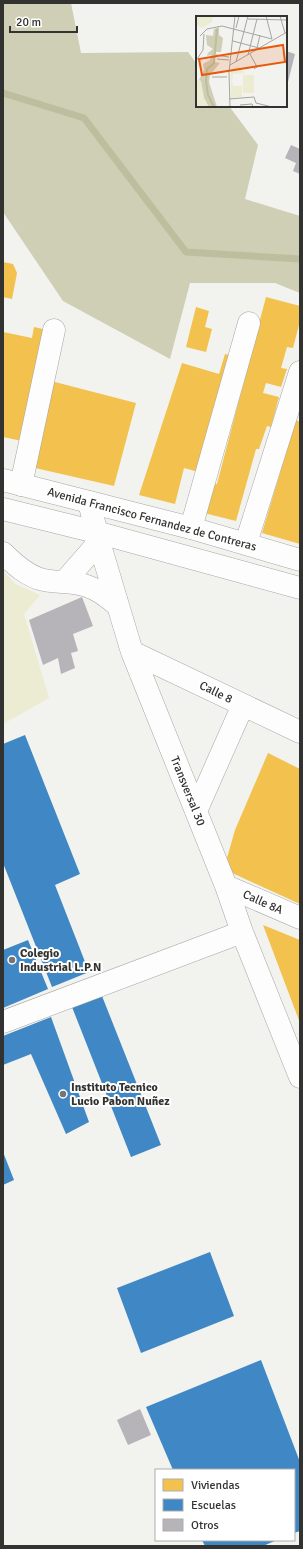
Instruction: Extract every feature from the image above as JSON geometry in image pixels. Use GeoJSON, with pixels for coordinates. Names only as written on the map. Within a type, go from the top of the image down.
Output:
{"type":"FeatureCollection","features":[{"type":"Feature","properties":{"kind":"street"},"geometry":{"type":"LineString","coordinates":[[191,528],[249,323]]}},
{"type":"Feature","properties":{"kind":"street"},"geometry":{"type":"LineString","coordinates":[[12,482],[54,330]]}},
{"type":"Feature","properties":{"kind":"street"},"geometry":{"type":"LineString","coordinates":[[246,543],[300,372]]}},
{"type":"Feature","properties":{"kind":"street","name":"Avenida Francisco Fernandez de Contreras"},"geometry":{"type":"LineString","coordinates":[[12,482],[191,528],[300,560]]}},
{"type":"Feature","properties":{"kind":"street","name":"Transversal 30"},"geometry":{"type":"LineString","coordinates":[[89,502],[97,537],[132,652],[226,886],[242,932],[298,1067]]}},
{"type":"Feature","properties":{"kind":"street"},"geometry":{"type":"LineString","coordinates":[[3,509],[97,537],[300,588]]}},
{"type":"Feature","properties":{"kind":"street"},"geometry":{"type":"LineString","coordinates":[[65,581],[97,537]]}},
{"type":"Feature","properties":{"kind":"street"},"geometry":{"type":"LineString","coordinates":[[3,553],[18,568],[43,580],[65,581],[87,586],[105,595],[118,606]]}},
{"type":"Feature","properties":{"kind":"street","name":"Calle 8"},"geometry":{"type":"LineString","coordinates":[[132,652],[300,732]]}},
{"type":"Feature","properties":{"kind":"street"},"geometry":{"type":"LineString","coordinates":[[196,811],[243,705]]}},
{"type":"Feature","properties":{"kind":"street","name":"Calle 8A"},"geometry":{"type":"LineString","coordinates":[[226,886],[300,918]]}},
{"type":"Feature","properties":{"kind":"street"},"geometry":{"type":"LineString","coordinates":[[3,1022],[242,932]]}},
{"type":"Feature","properties":{"kind":"green space"},"geometry":{"type":"Polygon","coordinates":[[[3,3],[71,3],[81,53],[188,52],[196,63],[196,107],[230,107],[258,145],[245,199],[300,216],[300,293],[275,283],[190,283],[170,359],[63,301],[3,212],[3,3]]]}},
{"type":"Feature","properties":{"kind":"green space"},"geometry":{"type":"Polygon","coordinates":[[[3,571],[15,584],[40,595],[24,614],[49,698],[3,724],[3,571]]]}},
{"type":"Feature","properties":{"kind":"building: Viviendas"},"geometry":{"type":"Polygon","coordinates":[[[3,262],[13,264],[17,273],[12,299],[3,297],[3,262]]]}},
{"type":"Feature","properties":{"kind":"building: Viviendas"},"geometry":{"type":"Polygon","coordinates":[[[266,297],[300,306],[300,321],[293,348],[287,347],[281,368],[287,369],[281,387],[266,383],[263,393],[279,397],[271,427],[267,426],[259,449],[256,449],[236,521],[204,513],[211,483],[217,484],[266,297]]]}},
{"type":"Feature","properties":{"kind":"building: Viviendas"},"geometry":{"type":"Polygon","coordinates":[[[196,307],[209,311],[205,327],[212,329],[206,352],[186,347],[196,307]]]}},
{"type":"Feature","properties":{"kind":"building: Viviendas"},"geometry":{"type":"Polygon","coordinates":[[[34,327],[47,330],[22,441],[3,437],[3,332],[32,338],[34,327]]]}},
{"type":"Feature","properties":{"kind":"building: Viviendas"},"geometry":{"type":"Polygon","coordinates":[[[225,354],[233,356],[202,473],[184,468],[175,504],[139,495],[182,363],[219,374],[225,354]]]}},
{"type":"Feature","properties":{"kind":"building: Viviendas"},"geometry":{"type":"Polygon","coordinates":[[[51,381],[136,403],[114,486],[31,467],[51,381]]]}},
{"type":"Feature","properties":{"kind":"building: Viviendas"},"geometry":{"type":"Polygon","coordinates":[[[296,420],[300,422],[300,544],[262,533],[296,420]]]}},
{"type":"Feature","properties":{"kind":"building: Viviendas"},"geometry":{"type":"Polygon","coordinates":[[[268,753],[300,769],[300,904],[230,872],[227,858],[235,830],[268,753]]]}},
{"type":"Feature","properties":{"kind":"building: Viviendas"},"geometry":{"type":"Polygon","coordinates":[[[263,925],[300,940],[300,1023],[263,925]]]}},
{"type":"Feature","properties":{"kind":"building: Escuelas"},"geometry":{"type":"Polygon","coordinates":[[[25,735],[80,874],[55,885],[89,972],[52,987],[3,863],[3,744],[25,735]]]}},
{"type":"Feature","properties":{"kind":"building: Escuelas"},"geometry":{"type":"Polygon","coordinates":[[[28,940],[48,989],[3,1008],[3,950],[28,940]]]}},
{"type":"Feature","properties":{"kind":"building: Escuelas"},"geometry":{"type":"Polygon","coordinates":[[[102,996],[161,1145],[131,1157],[72,1007],[102,996]]]}},
{"type":"Feature","properties":{"kind":"building: Escuelas","name":"Instituto Tecnico Lucio Pabon Nuñez"},"geometry":{"type":"Polygon","coordinates":[[[51,1017],[89,1122],[66,1134],[31,1054],[3,1065],[3,1036],[51,1017]]]}},
{"type":"Feature","properties":{"kind":"building: Escuelas"},"geometry":{"type":"Polygon","coordinates":[[[3,1152],[14,1180],[3,1185],[3,1152]]]}},
{"type":"Feature","properties":{"kind":"building: Escuelas"},"geometry":{"type":"Polygon","coordinates":[[[210,1252],[234,1316],[141,1353],[117,1288],[210,1252]]]}},
{"type":"Feature","properties":{"kind":"building: Escuelas"},"geometry":{"type":"Polygon","coordinates":[[[261,1360],[300,1462],[300,1531],[295,1533],[295,1469],[173,1469],[146,1407],[261,1360]]]}},
{"type":"Feature","properties":{"kind":"building: Escuelas"},"geometry":{"type":"Polygon","coordinates":[[[202,1541],[275,1541],[263,1546],[205,1546],[202,1541]]]}},
{"type":"Feature","properties":{"kind":"building: Otros"},"geometry":{"type":"Polygon","coordinates":[[[287,51],[295,54],[287,86],[287,51]]]}},
{"type":"Feature","properties":{"kind":"building: Otros"},"geometry":{"type":"Polygon","coordinates":[[[291,145],[300,149],[300,174],[293,171],[296,163],[285,158],[291,145]]]}},
{"type":"Feature","properties":{"kind":"building: Otros"},"geometry":{"type":"Polygon","coordinates":[[[82,597],[93,626],[73,634],[78,651],[71,653],[75,668],[61,674],[58,658],[43,665],[29,620],[82,597]]]}},
{"type":"Feature","properties":{"kind":"building: Otros"},"geometry":{"type":"Polygon","coordinates":[[[140,1409],[151,1435],[128,1445],[117,1420],[140,1409]]]}},
{"type":"Feature","properties":{"kind":"waterway"},"geometry":{"type":"LineString","coordinates":[[3,93],[84,118],[186,252],[300,259]]}},
{"type":"Feature","properties":{"kind":"place","name":"Colegio Industrial L.P.N"},"geometry":{"type":"Point","coordinates":[12,960]}},
{"type":"Feature","properties":{"kind":"place","name":"Instituto Tecnico Lucio Pabon Nuñez"},"geometry":{"type":"Point","coordinates":[63,1094]}}]}
